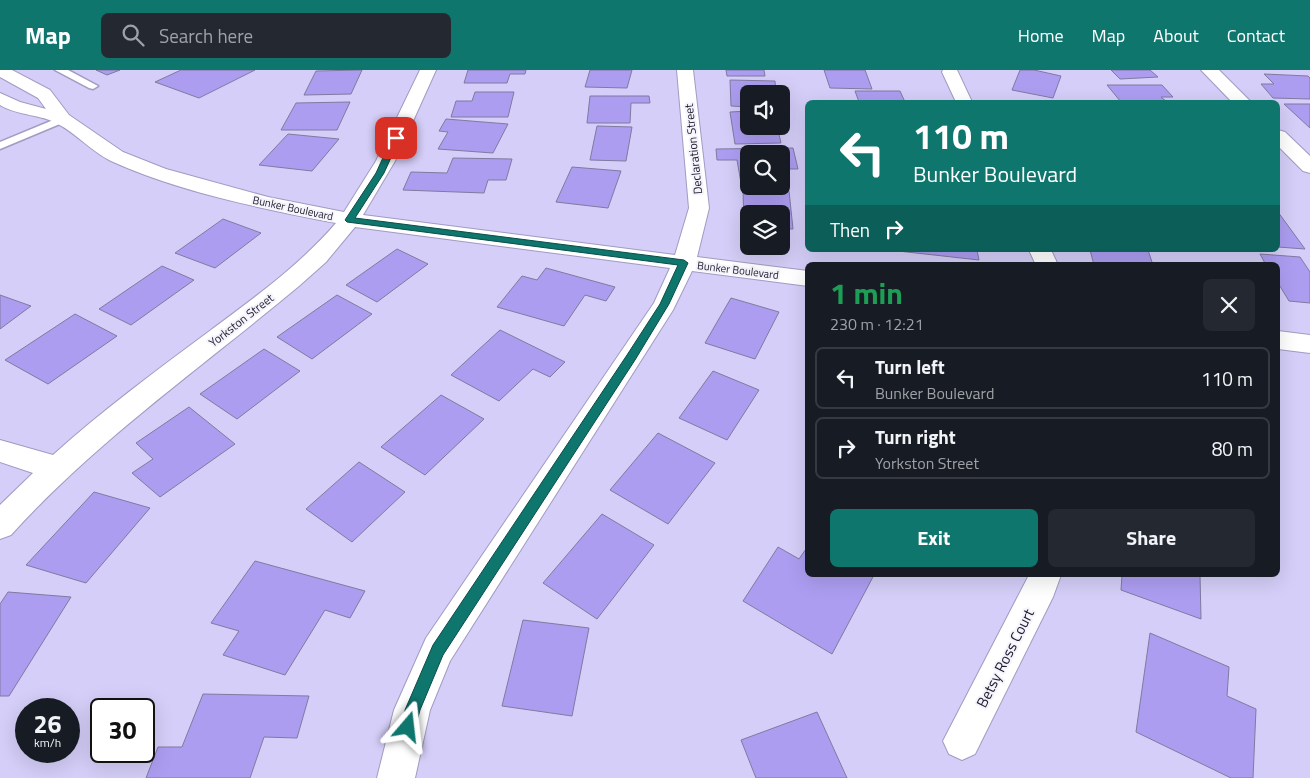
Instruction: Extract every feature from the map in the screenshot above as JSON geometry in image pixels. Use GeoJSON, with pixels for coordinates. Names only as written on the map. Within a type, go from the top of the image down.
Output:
{"type":"FeatureCollection","features":[{"type":"Feature","properties":{"kind":"street","name":"Bunker Boulevard"},"geometry":{"type":"LineString","coordinates":[[0,70],[44,94],[63,119],[116,156],[159,173],[265,203],[350,220],[805,279]]}},
{"type":"Feature","properties":{"kind":"street","name":"Yorkston Street"},"geometry":{"type":"LineString","coordinates":[[0,526],[57,468],[120,414],[292,280],[330,244],[350,220],[380,173],[428,70]]}},
{"type":"Feature","properties":{"kind":"street","name":"Declaration Street"},"geometry":{"type":"LineString","coordinates":[[396,778],[412,710],[438,650],[636,350],[664,304],[684,263],[699,208],[698,176],[685,70]]}},
{"type":"Feature","properties":{"kind":"street"},"geometry":{"type":"LineString","coordinates":[[1209,70],[1240,100]]}},
{"type":"Feature","properties":{"kind":"street"},"geometry":{"type":"LineString","coordinates":[[950,72],[963,100]]}},
{"type":"Feature","properties":{"kind":"street","name":"Bunker Boulevard"},"geometry":{"type":"LineString","coordinates":[[0,98],[14,106],[63,119]]}},
{"type":"Feature","properties":{"kind":"street"},"geometry":{"type":"LineString","coordinates":[[1280,138],[1310,167]]}},
{"type":"Feature","properties":{"kind":"street"},"geometry":{"type":"LineString","coordinates":[[1280,340],[1310,344]]}},
{"type":"Feature","properties":{"kind":"street"},"geometry":{"type":"LineString","coordinates":[[0,451],[57,468]]}},
{"type":"Feature","properties":{"kind":"street","name":"Betsy Ross Court"},"geometry":{"type":"LineString","coordinates":[[962,741],[1042,586],[1044,577]]}},
{"type":"Feature","properties":{"kind":"lane"},"geometry":{"type":"LineString","coordinates":[[60,70],[94,86]]}},
{"type":"Feature","properties":{"kind":"lane"},"geometry":{"type":"LineString","coordinates":[[0,146],[63,119]]}},
{"type":"Feature","properties":{"kind":"building"},"geometry":{"type":"Polygon","coordinates":[[[96,70],[120,70],[107,75],[96,70]]]}},
{"type":"Feature","properties":{"kind":"building"},"geometry":{"type":"Polygon","coordinates":[[[181,70],[255,70],[199,98],[155,82],[181,70]]]}},
{"type":"Feature","properties":{"kind":"building"},"geometry":{"type":"Polygon","coordinates":[[[362,70],[351,94],[304,95],[316,71],[362,70]]]}},
{"type":"Feature","properties":{"kind":"building"},"geometry":{"type":"Polygon","coordinates":[[[468,70],[526,70],[525,74],[510,74],[507,83],[464,83],[468,70]]]}},
{"type":"Feature","properties":{"kind":"building"},"geometry":{"type":"Polygon","coordinates":[[[590,70],[632,70],[627,88],[585,87],[590,70]]]}},
{"type":"Feature","properties":{"kind":"building"},"geometry":{"type":"Polygon","coordinates":[[[726,70],[764,70],[765,76],[727,76],[726,70]]]}},
{"type":"Feature","properties":{"kind":"building"},"geometry":{"type":"Polygon","coordinates":[[[824,70],[865,70],[872,89],[830,88],[824,70]]]}},
{"type":"Feature","properties":{"kind":"building"},"geometry":{"type":"Polygon","coordinates":[[[1020,70],[1034,70],[1061,76],[1053,98],[1012,90],[1020,70]]]}},
{"type":"Feature","properties":{"kind":"building"},"geometry":{"type":"Polygon","coordinates":[[[1111,70],[1150,70],[1158,77],[1120,79],[1111,70]]]}},
{"type":"Feature","properties":{"kind":"building"},"geometry":{"type":"Polygon","coordinates":[[[1264,74],[1308,76],[1310,78],[1310,99],[1273,98],[1261,84],[1274,84],[1264,74]]]}},
{"type":"Feature","properties":{"kind":"building"},"geometry":{"type":"Polygon","coordinates":[[[730,80],[775,81],[775,85],[740,85],[740,106],[731,106],[730,80]]]}},
{"type":"Feature","properties":{"kind":"building"},"geometry":{"type":"Polygon","coordinates":[[[1107,85],[1162,85],[1173,97],[1161,97],[1165,100],[1119,100],[1107,85]]]}},
{"type":"Feature","properties":{"kind":"building"},"geometry":{"type":"Polygon","coordinates":[[[855,91],[900,91],[904,100],[858,100],[855,91]]]}},
{"type":"Feature","properties":{"kind":"building"},"geometry":{"type":"Polygon","coordinates":[[[475,92],[514,92],[508,117],[451,117],[456,101],[472,101],[475,92]]]}},
{"type":"Feature","properties":{"kind":"building"},"geometry":{"type":"Polygon","coordinates":[[[590,96],[649,96],[650,103],[631,103],[630,123],[587,123],[590,96]]]}},
{"type":"Feature","properties":{"kind":"building"},"geometry":{"type":"Polygon","coordinates":[[[350,102],[337,130],[281,130],[296,103],[350,102]]]}},
{"type":"Feature","properties":{"kind":"building"},"geometry":{"type":"Polygon","coordinates":[[[1284,104],[1310,104],[1310,128],[1284,104]]]}},
{"type":"Feature","properties":{"kind":"building"},"geometry":{"type":"Polygon","coordinates":[[[740,111],[740,135],[779,135],[781,143],[735,144],[730,112],[740,111]]]}},
{"type":"Feature","properties":{"kind":"building"},"geometry":{"type":"Polygon","coordinates":[[[446,119],[508,124],[493,153],[438,149],[448,132],[439,131],[446,119]]]}},
{"type":"Feature","properties":{"kind":"building"},"geometry":{"type":"Polygon","coordinates":[[[597,126],[632,127],[626,161],[590,160],[597,126]]]}},
{"type":"Feature","properties":{"kind":"building"},"geometry":{"type":"Polygon","coordinates":[[[288,134],[339,139],[312,171],[259,165],[288,134]]]}},
{"type":"Feature","properties":{"kind":"building"},"geometry":{"type":"Polygon","coordinates":[[[790,148],[793,148],[798,169],[790,169],[790,148]]]}},
{"type":"Feature","properties":{"kind":"building"},"geometry":{"type":"Polygon","coordinates":[[[716,149],[740,149],[740,177],[737,160],[717,160],[716,149]]]}},
{"type":"Feature","properties":{"kind":"building"},"geometry":{"type":"Polygon","coordinates":[[[453,158],[512,159],[506,180],[488,180],[484,193],[403,190],[411,172],[447,173],[453,158]]]}},
{"type":"Feature","properties":{"kind":"building"},"geometry":{"type":"Polygon","coordinates":[[[572,167],[621,171],[608,208],[556,202],[572,167]]]}},
{"type":"Feature","properties":{"kind":"building"},"geometry":{"type":"Polygon","coordinates":[[[743,195],[789,195],[793,229],[790,229],[790,205],[743,205],[743,195]]]}},
{"type":"Feature","properties":{"kind":"building"},"geometry":{"type":"Polygon","coordinates":[[[1280,215],[1305,249],[1280,247],[1280,215]]]}},
{"type":"Feature","properties":{"kind":"building"},"geometry":{"type":"Polygon","coordinates":[[[223,219],[261,233],[215,268],[175,253],[223,219]]]}},
{"type":"Feature","properties":{"kind":"building"},"geometry":{"type":"Polygon","coordinates":[[[397,249],[428,264],[377,302],[346,285],[397,249]]]}},
{"type":"Feature","properties":{"kind":"building"},"geometry":{"type":"Polygon","coordinates":[[[907,252],[977,252],[979,260],[907,252]]]}},
{"type":"Feature","properties":{"kind":"building"},"geometry":{"type":"Polygon","coordinates":[[[1091,252],[1149,252],[1152,262],[1093,262],[1091,252]]]}},
{"type":"Feature","properties":{"kind":"building"},"geometry":{"type":"Polygon","coordinates":[[[1260,254],[1300,257],[1310,272],[1310,303],[1289,301],[1280,286],[1280,262],[1264,262],[1260,254]]]}},
{"type":"Feature","properties":{"kind":"building"},"geometry":{"type":"Polygon","coordinates":[[[162,266],[194,280],[131,325],[99,309],[162,266]]]}},
{"type":"Feature","properties":{"kind":"building"},"geometry":{"type":"Polygon","coordinates":[[[546,268],[615,287],[606,301],[585,295],[564,326],[497,307],[522,276],[537,280],[546,268]]]}},
{"type":"Feature","properties":{"kind":"building"},"geometry":{"type":"Polygon","coordinates":[[[0,295],[31,306],[0,329],[0,295]]]}},
{"type":"Feature","properties":{"kind":"building"},"geometry":{"type":"Polygon","coordinates":[[[337,295],[372,314],[312,359],[277,337],[337,295]]]}},
{"type":"Feature","properties":{"kind":"building"},"geometry":{"type":"Polygon","coordinates":[[[731,298],[779,312],[755,359],[705,343],[731,298]]]}},
{"type":"Feature","properties":{"kind":"building"},"geometry":{"type":"Polygon","coordinates":[[[75,314],[117,336],[48,384],[5,360],[75,314]]]}},
{"type":"Feature","properties":{"kind":"building"},"geometry":{"type":"Polygon","coordinates":[[[500,330],[565,362],[550,377],[533,369],[499,401],[451,375],[500,330]]]}},
{"type":"Feature","properties":{"kind":"building"},"geometry":{"type":"Polygon","coordinates":[[[264,349],[300,371],[237,419],[200,394],[264,349]]]}},
{"type":"Feature","properties":{"kind":"building"},"geometry":{"type":"Polygon","coordinates":[[[713,371],[759,390],[727,440],[679,418],[713,371]]]}},
{"type":"Feature","properties":{"kind":"building"},"geometry":{"type":"Polygon","coordinates":[[[441,395],[484,419],[425,475],[381,447],[441,395]]]}},
{"type":"Feature","properties":{"kind":"building"},"geometry":{"type":"Polygon","coordinates":[[[189,407],[235,444],[160,497],[132,473],[153,459],[136,443],[189,407]]]}},
{"type":"Feature","properties":{"kind":"building"},"geometry":{"type":"Polygon","coordinates":[[[658,433],[715,463],[668,524],[610,490],[658,433]]]}},
{"type":"Feature","properties":{"kind":"building"},"geometry":{"type":"Polygon","coordinates":[[[359,462],[405,492],[352,542],[306,509],[359,462]]]}},
{"type":"Feature","properties":{"kind":"building"},"geometry":{"type":"Polygon","coordinates":[[[94,492],[150,508],[86,583],[26,565],[94,492]]]}},
{"type":"Feature","properties":{"kind":"building"},"geometry":{"type":"Polygon","coordinates":[[[602,514],[654,545],[597,619],[543,583],[602,514]]]}},
{"type":"Feature","properties":{"kind":"building"},"geometry":{"type":"Polygon","coordinates":[[[778,547],[799,559],[805,550],[805,577],[873,577],[832,654],[743,601],[778,547]]]}},
{"type":"Feature","properties":{"kind":"building"},"geometry":{"type":"Polygon","coordinates":[[[255,561],[365,591],[350,618],[325,610],[285,675],[223,655],[239,631],[211,623],[255,561]]]}},
{"type":"Feature","properties":{"kind":"building"},"geometry":{"type":"Polygon","coordinates":[[[1122,577],[1200,577],[1201,619],[1121,590],[1122,577]]]}},
{"type":"Feature","properties":{"kind":"building"},"geometry":{"type":"Polygon","coordinates":[[[8,592],[71,597],[9,696],[0,696],[0,604],[8,592]]]}},
{"type":"Feature","properties":{"kind":"building"},"geometry":{"type":"Polygon","coordinates":[[[523,620],[589,628],[572,716],[502,706],[523,620]]]}},
{"type":"Feature","properties":{"kind":"building"},"geometry":{"type":"Polygon","coordinates":[[[1150,633],[1229,667],[1227,696],[1256,709],[1253,778],[1231,778],[1136,732],[1150,633]]]}},
{"type":"Feature","properties":{"kind":"building"},"geometry":{"type":"Polygon","coordinates":[[[203,694],[309,696],[297,738],[264,737],[250,778],[146,778],[152,763],[155,763],[155,755],[158,747],[182,747],[203,694]]]}},
{"type":"Feature","properties":{"kind":"building"},"geometry":{"type":"Polygon","coordinates":[[[817,712],[847,778],[756,778],[741,740],[817,712]]]}},
{"type":"Feature","properties":{"kind":"route"},"geometry":{"type":"LineString","coordinates":[[396,138],[380,173],[350,220],[684,263],[664,304],[631,357],[438,650],[412,710],[408,727]]}}]}
